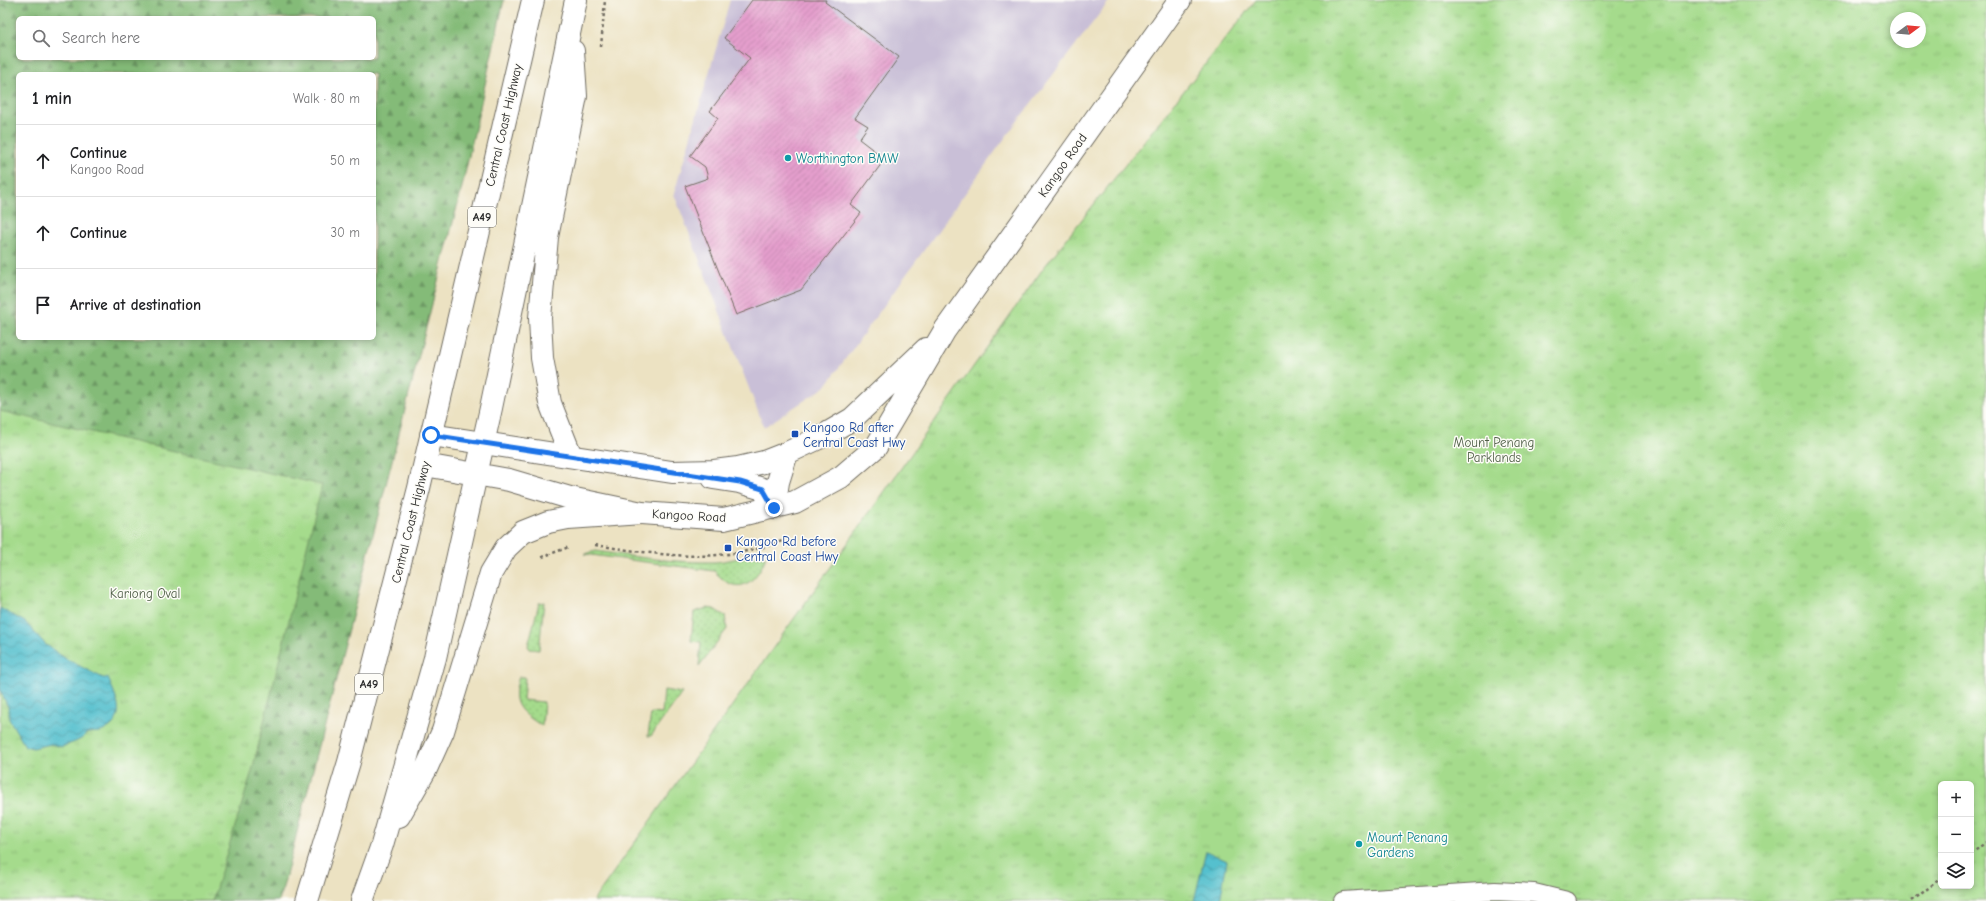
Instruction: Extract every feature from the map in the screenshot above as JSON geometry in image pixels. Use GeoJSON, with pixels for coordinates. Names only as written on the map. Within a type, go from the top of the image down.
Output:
{"type":"FeatureCollection","features":[{"type":"Feature","properties":{"kind":"main road","name":"Central Coast Highway"},"geometry":{"type":"LineString","coordinates":[[307,901],[349,762],[425,465],[533,0]]}},
{"type":"Feature","properties":{"kind":"main road"},"geometry":{"type":"LineString","coordinates":[[362,901],[382,845],[436,658],[576,0]]}},
{"type":"Feature","properties":{"kind":"main road","name":"Kangoo Road"},"geometry":{"type":"LineString","coordinates":[[425,465],[509,480],[570,498],[642,513],[724,519],[795,502],[841,477],[876,447],[946,330],[1180,0]]}},
{"type":"Feature","properties":{"kind":"main road"},"geometry":{"type":"LineString","coordinates":[[571,22],[576,96],[547,237],[540,318],[542,358],[550,403],[571,456]]}},
{"type":"Feature","properties":{"kind":"main road","name":"Kangoo Road"},"geometry":{"type":"LineString","coordinates":[[431,435],[672,472],[714,471],[738,468],[764,462],[787,453],[822,437],[852,419],[946,330]]}},
{"type":"Feature","properties":{"kind":"main road"},"geometry":{"type":"LineString","coordinates":[[774,508],[778,482],[787,453]]}},
{"type":"Feature","properties":{"kind":"main road"},"geometry":{"type":"LineString","coordinates":[[672,472],[740,482],[763,489],[774,508]]}},
{"type":"Feature","properties":{"kind":"main road"},"geometry":{"type":"LineString","coordinates":[[382,845],[426,769],[443,731],[491,573],[506,548],[523,532],[548,522],[568,518],[642,513]]}},
{"type":"Feature","properties":{"kind":"lane"},"geometry":{"type":"LineString","coordinates":[[1344,901],[1495,891],[1534,893],[1567,901]]}},
{"type":"Feature","properties":{"kind":"path"},"geometry":{"type":"LineString","coordinates":[[589,545],[652,554],[690,556],[737,554],[782,541]]}},
{"type":"Feature","properties":{"kind":"path"},"geometry":{"type":"LineString","coordinates":[[542,557],[576,546]]}},
{"type":"Feature","properties":{"kind":"path"},"geometry":{"type":"LineString","coordinates":[[1972,853],[1986,842]]}},
{"type":"Feature","properties":{"kind":"path"},"geometry":{"type":"LineString","coordinates":[[1912,901],[1938,880]]}},
{"type":"Feature","properties":{"kind":"shaded area"},"geometry":{"type":"Polygon","coordinates":[[[730,0],[1110,0],[1013,127],[825,387],[764,427],[674,194],[730,0]]]}},
{"type":"Feature","properties":{"kind":"green space"},"geometry":{"type":"Polygon","coordinates":[[[0,0],[504,0],[462,187],[283,887],[278,901],[107,901],[0,589],[0,0]]]}},
{"type":"Feature","properties":{"kind":"green space","name":"Mount Penang Parklands"},"geometry":{"type":"Polygon","coordinates":[[[1256,0],[1986,0],[1986,901],[593,901],[1045,266],[1256,0]]]}},
{"type":"Feature","properties":{"kind":"green space","name":"Kariong Oval"},"geometry":{"type":"Polygon","coordinates":[[[0,411],[322,485],[252,771],[212,901],[0,901],[0,411]]]}},
{"type":"Feature","properties":{"kind":"green space"},"geometry":{"type":"Polygon","coordinates":[[[596,551],[685,562],[715,562],[753,556],[766,557],[757,574],[752,579],[742,585],[735,585],[726,582],[714,571],[584,554],[596,551]]]}},
{"type":"Feature","properties":{"kind":"green space"},"geometry":{"type":"Polygon","coordinates":[[[544,602],[539,650],[530,649],[528,646],[539,603],[544,602]]]}},
{"type":"Feature","properties":{"kind":"green space"},"geometry":{"type":"Polygon","coordinates":[[[707,608],[714,609],[725,616],[727,629],[699,666],[701,642],[691,641],[694,612],[707,608]]]}},
{"type":"Feature","properties":{"kind":"green space"},"geometry":{"type":"Polygon","coordinates":[[[519,677],[525,677],[523,700],[544,702],[542,726],[527,716],[518,706],[516,700],[516,686],[519,677]]]}},
{"type":"Feature","properties":{"kind":"green space"},"geometry":{"type":"Polygon","coordinates":[[[664,690],[682,693],[651,736],[648,736],[651,713],[662,714],[664,690]]]}},
{"type":"Feature","properties":{"kind":"water"},"geometry":{"type":"Polygon","coordinates":[[[0,608],[25,622],[45,644],[66,659],[103,678],[108,678],[117,700],[118,707],[116,719],[112,725],[103,731],[86,734],[80,740],[62,747],[51,744],[33,748],[25,746],[9,719],[9,709],[0,690],[0,608]]]}},
{"type":"Feature","properties":{"kind":"water"},"geometry":{"type":"Polygon","coordinates":[[[1206,851],[1227,861],[1220,901],[1194,901],[1206,851]]]}},
{"type":"Feature","properties":{"kind":"building","name":"Worthington BMW"},"geometry":{"type":"Polygon","coordinates":[[[752,0],[826,0],[825,2],[899,57],[855,118],[868,126],[859,139],[885,159],[851,205],[861,213],[801,290],[736,315],[685,186],[708,178],[705,167],[690,156],[718,118],[710,111],[750,58],[724,38],[752,0]]]}},
{"type":"Feature","properties":{"kind":"place","name":"Worthington BMW"},"geometry":{"type":"Point","coordinates":[788,158]}},
{"type":"Feature","properties":{"kind":"place","name":"Kangoo Rd after Central Coast Hwy"},"geometry":{"type":"Point","coordinates":[795,434]}},
{"type":"Feature","properties":{"kind":"place","name":"Kangoo Rd before Central Coast Hwy"},"geometry":{"type":"Point","coordinates":[728,548]}},
{"type":"Feature","properties":{"kind":"place","name":"Mount Penang Gardens"},"geometry":{"type":"Point","coordinates":[1359,844]}},
{"type":"Feature","properties":{"kind":"route"},"geometry":{"type":"LineString","coordinates":[[431,435],[482,444],[630,464],[740,482],[763,489],[774,508]]}}]}
